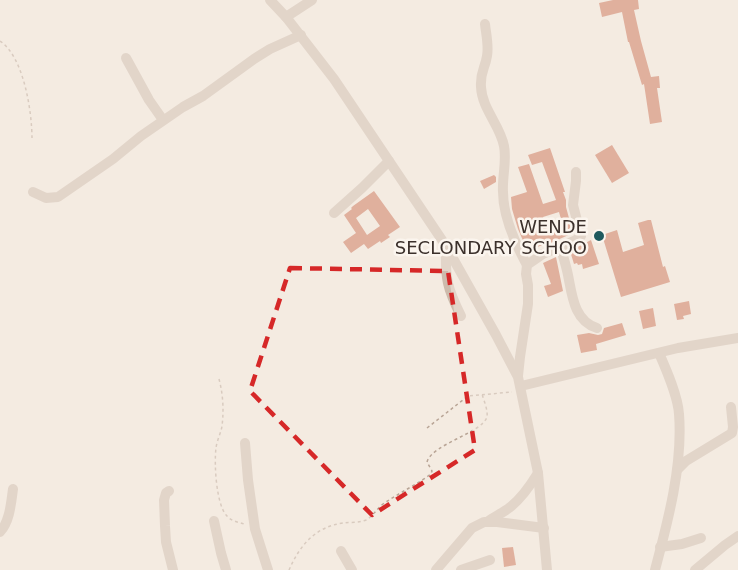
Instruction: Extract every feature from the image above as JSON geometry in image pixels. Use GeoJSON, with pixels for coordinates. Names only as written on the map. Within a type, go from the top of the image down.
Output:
{"type":"FeatureCollection","features":[{"type":"Feature","properties":{"kind":"street"},"geometry":{"type":"LineString","coordinates":[[270,0],[286,17],[333,79],[446,246],[496,335],[520,385]]}},
{"type":"Feature","properties":{"kind":"street"},"geometry":{"type":"LineString","coordinates":[[286,17],[312,0]]}},
{"type":"Feature","properties":{"kind":"street"},"geometry":{"type":"LineString","coordinates":[[485,24],[487,56],[480,75],[482,95],[503,140],[505,148],[502,191],[504,208],[527,265],[528,304],[521,346],[520,385],[538,473],[547,570]]}},
{"type":"Feature","properties":{"kind":"street"},"geometry":{"type":"LineString","coordinates":[[33,192],[46,198],[58,197],[183,106],[203,96],[270,49],[300,35]]}},
{"type":"Feature","properties":{"kind":"street"},"geometry":{"type":"LineString","coordinates":[[126,58],[163,120]]}},
{"type":"Feature","properties":{"kind":"street"},"geometry":{"type":"LineString","coordinates":[[334,213],[389,161]]}},
{"type":"Feature","properties":{"kind":"street"},"geometry":{"type":"LineString","coordinates":[[527,265],[543,254],[576,240],[580,236],[573,205],[576,172]]}},
{"type":"Feature","properties":{"kind":"street"},"geometry":{"type":"LineString","coordinates":[[446,246],[445,274],[452,299],[461,316]]}},
{"type":"Feature","properties":{"kind":"street"},"geometry":{"type":"LineString","coordinates":[[560,246],[576,309],[584,321],[597,328]]}},
{"type":"Feature","properties":{"kind":"street"},"geometry":{"type":"LineString","coordinates":[[520,385],[678,348],[738,338]]}},
{"type":"Feature","properties":{"kind":"street"},"geometry":{"type":"LineString","coordinates":[[655,570],[679,452],[679,412],[668,373],[659,353]]}},
{"type":"Feature","properties":{"kind":"street"},"geometry":{"type":"LineString","coordinates":[[677,470],[686,461],[732,433],[731,407]]}},
{"type":"Feature","properties":{"kind":"street"},"geometry":{"type":"LineString","coordinates":[[245,443],[255,530],[268,570]]}},
{"type":"Feature","properties":{"kind":"street"},"geometry":{"type":"LineString","coordinates":[[436,570],[472,528],[508,509],[527,490],[538,473]]}},
{"type":"Feature","properties":{"kind":"street"},"geometry":{"type":"LineString","coordinates":[[0,532],[8,518],[13,489]]}},
{"type":"Feature","properties":{"kind":"street"},"geometry":{"type":"LineString","coordinates":[[169,491],[164,500],[165,526],[166,542],[173,570]]}},
{"type":"Feature","properties":{"kind":"street"},"geometry":{"type":"LineString","coordinates":[[214,521],[226,570]]}},
{"type":"Feature","properties":{"kind":"street"},"geometry":{"type":"LineString","coordinates":[[487,522],[544,528]]}},
{"type":"Feature","properties":{"kind":"street"},"geometry":{"type":"LineString","coordinates":[[695,570],[738,536]]}},
{"type":"Feature","properties":{"kind":"street"},"geometry":{"type":"LineString","coordinates":[[660,547],[682,544],[700,538]]}},
{"type":"Feature","properties":{"kind":"street"},"geometry":{"type":"LineString","coordinates":[[341,551],[352,570]]}},
{"type":"Feature","properties":{"kind":"street"},"geometry":{"type":"LineString","coordinates":[[461,570],[490,560]]}},
{"type":"Feature","properties":{"kind":"path"},"geometry":{"type":"LineString","coordinates":[[0,41],[13,56],[26,87],[32,139]]}},
{"type":"Feature","properties":{"kind":"path"},"geometry":{"type":"LineString","coordinates":[[219,379],[223,418],[215,460],[222,510],[228,517],[255,530]]}},
{"type":"Feature","properties":{"kind":"path"},"geometry":{"type":"LineString","coordinates":[[427,428],[464,398],[474,394],[492,395],[520,385]]}},
{"type":"Feature","properties":{"kind":"path"},"geometry":{"type":"LineString","coordinates":[[289,570],[298,550],[324,528],[366,520],[380,506],[431,474],[432,471],[427,462],[429,457],[484,423],[487,415],[482,394]]}},
{"type":"Feature","properties":{"kind":"highlighted area"},"geometry":{"type":"Polygon","coordinates":[[[290,268],[448,271],[475,450],[372,515],[250,391],[290,268]]]}},
{"type":"Feature","properties":{"kind":"building"},"geometry":{"type":"Polygon","coordinates":[[[613,0],[638,0],[639,9],[634,10],[641,41],[651,77],[659,76],[660,88],[657,88],[662,122],[650,124],[644,84],[642,85],[628,42],[622,12],[602,17],[599,3],[613,0]]]}},
{"type":"Feature","properties":{"kind":"building"},"geometry":{"type":"Polygon","coordinates":[[[612,145],[629,173],[612,183],[595,155],[612,145]]]}},
{"type":"Feature","properties":{"kind":"building"},"geometry":{"type":"Polygon","coordinates":[[[550,148],[565,192],[563,192],[573,233],[527,250],[512,209],[511,197],[527,192],[518,167],[529,164],[543,204],[556,200],[542,162],[532,165],[528,155],[550,148]],[[559,212],[543,217],[547,230],[563,226],[559,212]]]}},
{"type":"Feature","properties":{"kind":"building"},"geometry":{"type":"Polygon","coordinates":[[[494,175],[496,182],[484,189],[480,181],[494,175]]]}},
{"type":"Feature","properties":{"kind":"building"},"geometry":{"type":"Polygon","coordinates":[[[374,191],[400,227],[381,243],[380,241],[368,249],[364,244],[351,253],[343,242],[356,233],[344,215],[374,191]],[[368,209],[356,218],[367,235],[380,226],[368,209]]]}},
{"type":"Feature","properties":{"kind":"building"},"geometry":{"type":"Polygon","coordinates":[[[651,220],[663,267],[665,266],[670,282],[621,297],[602,235],[617,230],[623,252],[644,245],[638,223],[651,220]]]}},
{"type":"Feature","properties":{"kind":"building"},"geometry":{"type":"Polygon","coordinates":[[[591,240],[599,264],[583,269],[582,264],[574,264],[570,251],[591,240]]]}},
{"type":"Feature","properties":{"kind":"building"},"geometry":{"type":"Polygon","coordinates":[[[556,257],[563,291],[548,297],[544,286],[551,284],[543,263],[556,257]]]}},
{"type":"Feature","properties":{"kind":"building"},"geometry":{"type":"Polygon","coordinates":[[[689,301],[691,314],[683,316],[684,319],[677,320],[674,304],[689,301]]]}},
{"type":"Feature","properties":{"kind":"building"},"geometry":{"type":"Polygon","coordinates":[[[653,308],[656,326],[643,329],[639,311],[653,308]]]}},
{"type":"Feature","properties":{"kind":"building"},"geometry":{"type":"Polygon","coordinates":[[[622,323],[626,335],[596,344],[597,350],[581,353],[577,335],[602,334],[604,328],[622,323]]]}},
{"type":"Feature","properties":{"kind":"building"},"geometry":{"type":"Polygon","coordinates":[[[513,547],[516,565],[504,567],[502,548],[513,547]]]}},
{"type":"Feature","properties":{"kind":"place","name":"WENDE SECLONDARY SCHOO"},"geometry":{"type":"Point","coordinates":[599,236]}}]}
